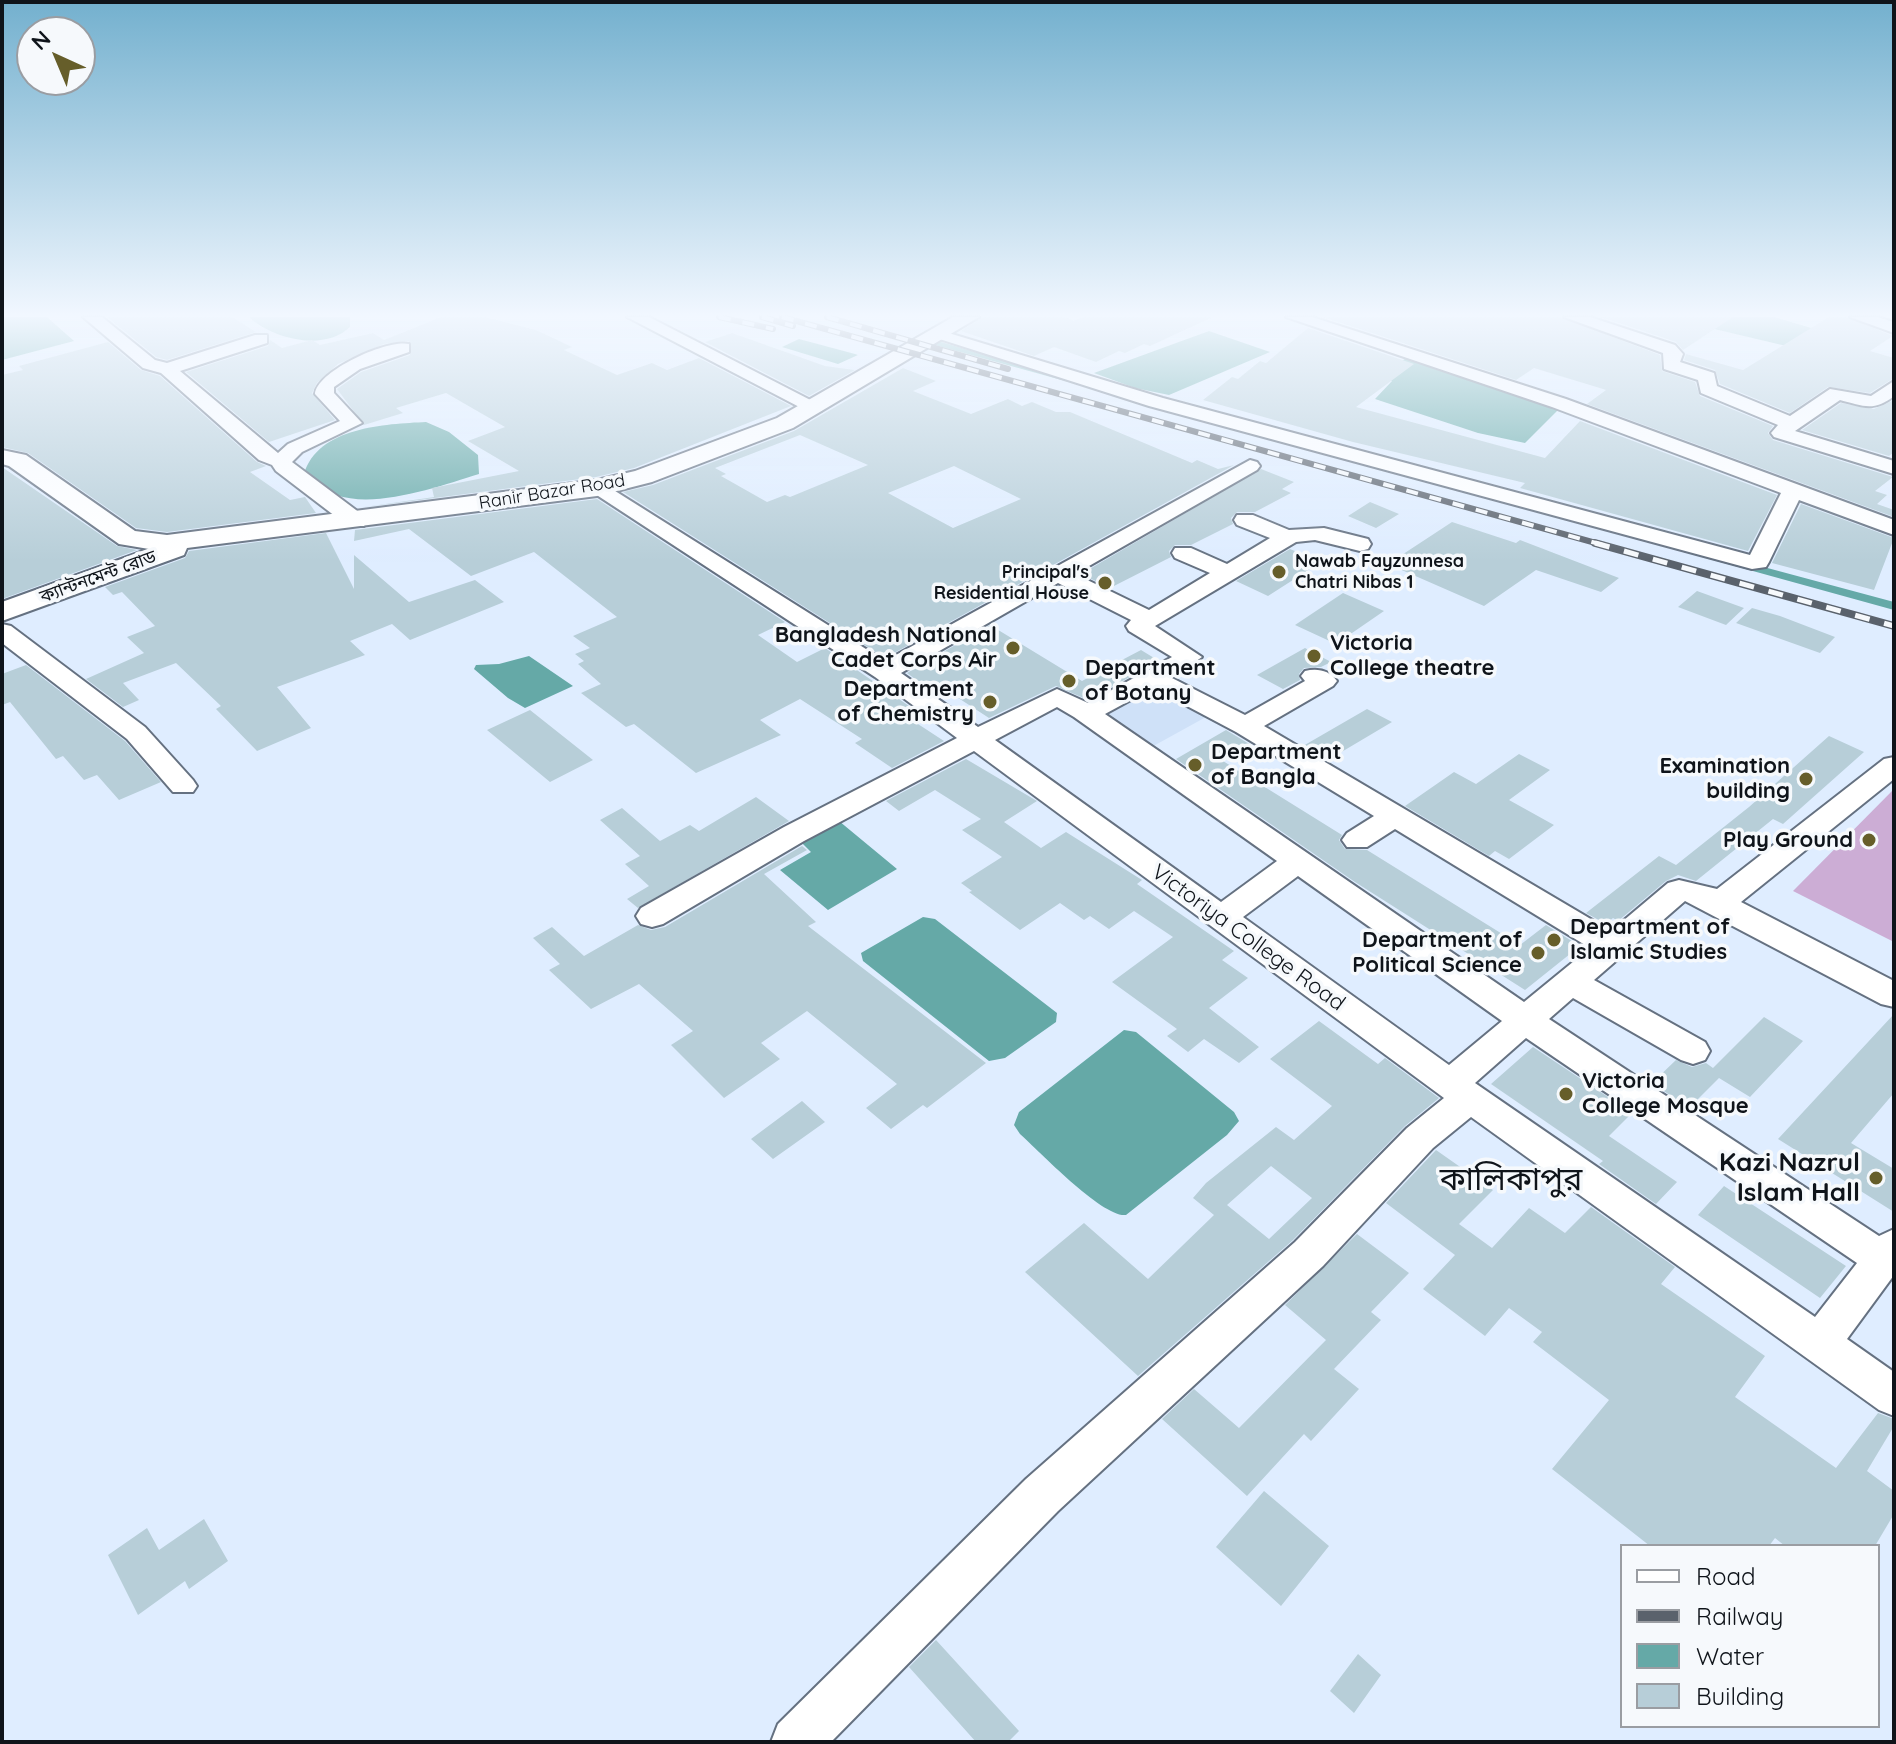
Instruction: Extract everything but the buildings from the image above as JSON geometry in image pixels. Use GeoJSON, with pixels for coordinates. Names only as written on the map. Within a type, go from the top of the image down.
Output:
{"type":"FeatureCollection","features":[{"type":"Feature","properties":{"kind":"main road","name":"Ranir Bazar Road"},"geometry":{"type":"LineString","coordinates":[[195,541],[597,488],[736,444],[829,398]]}},
{"type":"Feature","properties":{"kind":"main road"},"geometry":{"type":"LineString","coordinates":[[2,457],[17,460],[128,538],[167,543],[195,541]]}},
{"type":"Feature","properties":{"kind":"main road","name":"ক্যান্টনমেন্ট রোড"},"geometry":{"type":"LineString","coordinates":[[2,612],[195,541]]}},
{"type":"Feature","properties":{"kind":"street"},"geometry":{"type":"LineString","coordinates":[[200,398],[266,456],[282,461]]}},
{"type":"Feature","properties":{"kind":"street"},"geometry":{"type":"LineString","coordinates":[[282,461],[295,448],[352,423],[327,398]]}},
{"type":"Feature","properties":{"kind":"street"},"geometry":{"type":"LineString","coordinates":[[797,398],[814,407]]}},
{"type":"Feature","properties":{"kind":"street"},"geometry":{"type":"LineString","coordinates":[[1144,398],[1754,563],[1758,562],[1793,489]]}},
{"type":"Feature","properties":{"kind":"street"},"geometry":{"type":"LineString","coordinates":[[1542,398],[1894,528]]}},
{"type":"Feature","properties":{"kind":"street"},"geometry":{"type":"LineString","coordinates":[[1731,398],[1792,424]]}},
{"type":"Feature","properties":{"kind":"street"},"geometry":{"type":"LineString","coordinates":[[1829,398],[1780,433],[1894,468]]}},
{"type":"Feature","properties":{"kind":"street"},"geometry":{"type":"LineString","coordinates":[[1857,398],[1874,403],[1880,398]]}},
{"type":"Feature","properties":{"kind":"street"},"geometry":{"type":"LineString","coordinates":[[282,461],[283,467],[356,521]]}},
{"type":"Feature","properties":{"kind":"street"},"geometry":{"type":"LineString","coordinates":[[884,672],[1250,466]]}},
{"type":"Feature","properties":{"kind":"street","name":"Victoriya College Road"},"geometry":{"type":"LineString","coordinates":[[597,488],[884,672],[1460,1091],[1894,1396]]}},
{"type":"Feature","properties":{"kind":"street"},"geometry":{"type":"LineString","coordinates":[[1245,520],[1286,537]]}},
{"type":"Feature","properties":{"kind":"street"},"geometry":{"type":"LineString","coordinates":[[1083,711],[1094,710],[1190,657],[1138,626],[1226,572],[1286,537],[1305,533],[1360,544]]}},
{"type":"Feature","properties":{"kind":"street"},"geometry":{"type":"LineString","coordinates":[[1183,553],[1226,572]]}},
{"type":"Feature","properties":{"kind":"street"},"geometry":{"type":"LineString","coordinates":[[1059,575],[1149,619]]}},
{"type":"Feature","properties":{"kind":"street"},"geometry":{"type":"LineString","coordinates":[[2,631],[136,733],[183,786]]}},
{"type":"Feature","properties":{"kind":"street"},"geometry":{"type":"LineString","coordinates":[[1245,726],[1324,681],[1314,676]]}},
{"type":"Feature","properties":{"kind":"street"},"geometry":{"type":"LineString","coordinates":[[1153,678],[1245,726],[1612,946]]}},
{"type":"Feature","properties":{"kind":"street"},"geometry":{"type":"LineString","coordinates":[[652,916],[794,834],[1057,697],[1083,711],[1524,1019],[1888,1253],[1820,1342]]}},
{"type":"Feature","properties":{"kind":"street"},"geometry":{"type":"LineString","coordinates":[[1720,903],[1894,765]]}},
{"type":"Feature","properties":{"kind":"street"},"geometry":{"type":"LineString","coordinates":[[1357,840],[1395,816]]}},
{"type":"Feature","properties":{"kind":"street"},"geometry":{"type":"LineString","coordinates":[[1220,918],[1298,861]]}},
{"type":"Feature","properties":{"kind":"street"},"geometry":{"type":"LineString","coordinates":[[796,1742],[1042,1495],[1309,1254],[1420,1138],[1524,1019],[1679,890],[1699,893],[1720,903],[1893,995]]}},
{"type":"Feature","properties":{"kind":"street"},"geometry":{"type":"LineString","coordinates":[[1570,981],[1693,1051]]}},
{"type":"Feature","properties":{"kind":"shaded area"},"geometry":{"type":"Polygon","coordinates":[[[1153,685],[1206,717],[1148,749],[1095,716],[1153,685]]]}},
{"type":"Feature","properties":{"kind":"shaded area","name":"Play Ground"},"geometry":{"type":"Polygon","coordinates":[[[1894,789],[1894,942],[1793,891],[1894,789]]]}},
{"type":"Feature","properties":{"kind":"water"},"geometry":{"type":"Polygon","coordinates":[[[1128,398],[1894,602],[1894,610],[1128,398]]]}},
{"type":"Feature","properties":{"kind":"water"},"geometry":{"type":"Polygon","coordinates":[[[1538,398],[1562,406],[1525,443],[1478,433],[1375,399],[1538,398]]]}},
{"type":"Feature","properties":{"kind":"water"},"geometry":{"type":"Polygon","coordinates":[[[426,422],[449,432],[478,455],[479,474],[389,498],[352,499],[324,489],[304,474],[323,446],[338,437],[373,427],[426,422]]]}},
{"type":"Feature","properties":{"kind":"water"},"geometry":{"type":"Polygon","coordinates":[[[529,656],[573,686],[525,708],[474,669],[476,665],[499,664],[529,656]]]}},
{"type":"Feature","properties":{"kind":"water"},"geometry":{"type":"Polygon","coordinates":[[[839,821],[897,869],[828,910],[780,870],[811,852],[801,842],[839,821]]]}},
{"type":"Feature","properties":{"kind":"water"},"geometry":{"type":"Polygon","coordinates":[[[923,917],[935,919],[1057,1013],[1056,1022],[1005,1058],[989,1061],[863,961],[861,953],[923,917]]]}},
{"type":"Feature","properties":{"kind":"water"},"geometry":{"type":"Polygon","coordinates":[[[1124,1030],[1136,1032],[1234,1112],[1239,1121],[1227,1135],[1126,1215],[1116,1213],[1088,1195],[1020,1134],[1014,1125],[1019,1112],[1124,1030]]]}},
{"type":"Feature","properties":{"kind":"railway"},"geometry":{"type":"LineString","coordinates":[[1075,398],[1603,545]]}},
{"type":"Feature","properties":{"kind":"railway"},"geometry":{"type":"LineString","coordinates":[[1595,543],[1894,626]]}},
{"type":"Feature","properties":{"kind":"place","name":"Nawab Fayzunnesa Chatri Nibas 1"},"geometry":{"type":"Point","coordinates":[1279,572]}},
{"type":"Feature","properties":{"kind":"place","name":"Principal's Residential House"},"geometry":{"type":"Point","coordinates":[1105,583]}},
{"type":"Feature","properties":{"kind":"place","name":"Bangladesh National Cadet Corps Air"},"geometry":{"type":"Point","coordinates":[1013,648]}},
{"type":"Feature","properties":{"kind":"place","name":"Victoria College theatre"},"geometry":{"type":"Point","coordinates":[1314,656]}},
{"type":"Feature","properties":{"kind":"place","name":"Department of Botany"},"geometry":{"type":"Point","coordinates":[1069,681]}},
{"type":"Feature","properties":{"kind":"place","name":"Department of Chemistry"},"geometry":{"type":"Point","coordinates":[990,702]}},
{"type":"Feature","properties":{"kind":"place","name":"Department of Bangla"},"geometry":{"type":"Point","coordinates":[1195,765]}},
{"type":"Feature","properties":{"kind":"place","name":"Examination building"},"geometry":{"type":"Point","coordinates":[1806,779]}},
{"type":"Feature","properties":{"kind":"place","name":"Play Ground"},"geometry":{"type":"Point","coordinates":[1869,840]}},
{"type":"Feature","properties":{"kind":"place","name":"Department of Islamic Studies"},"geometry":{"type":"Point","coordinates":[1554,940]}},
{"type":"Feature","properties":{"kind":"place","name":"Department of Political Science"},"geometry":{"type":"Point","coordinates":[1538,953]}},
{"type":"Feature","properties":{"kind":"place","name":"Victoria College Mosque"},"geometry":{"type":"Point","coordinates":[1566,1094]}},
{"type":"Feature","properties":{"kind":"place","name":"Kazi Nazrul Islam Hall"},"geometry":{"type":"Point","coordinates":[1876,1178]}},
{"type":"Feature","properties":{"kind":"district","name":"কালিকাপুর"},"geometry":{"type":"Point","coordinates":[1511,1180]}}]}
